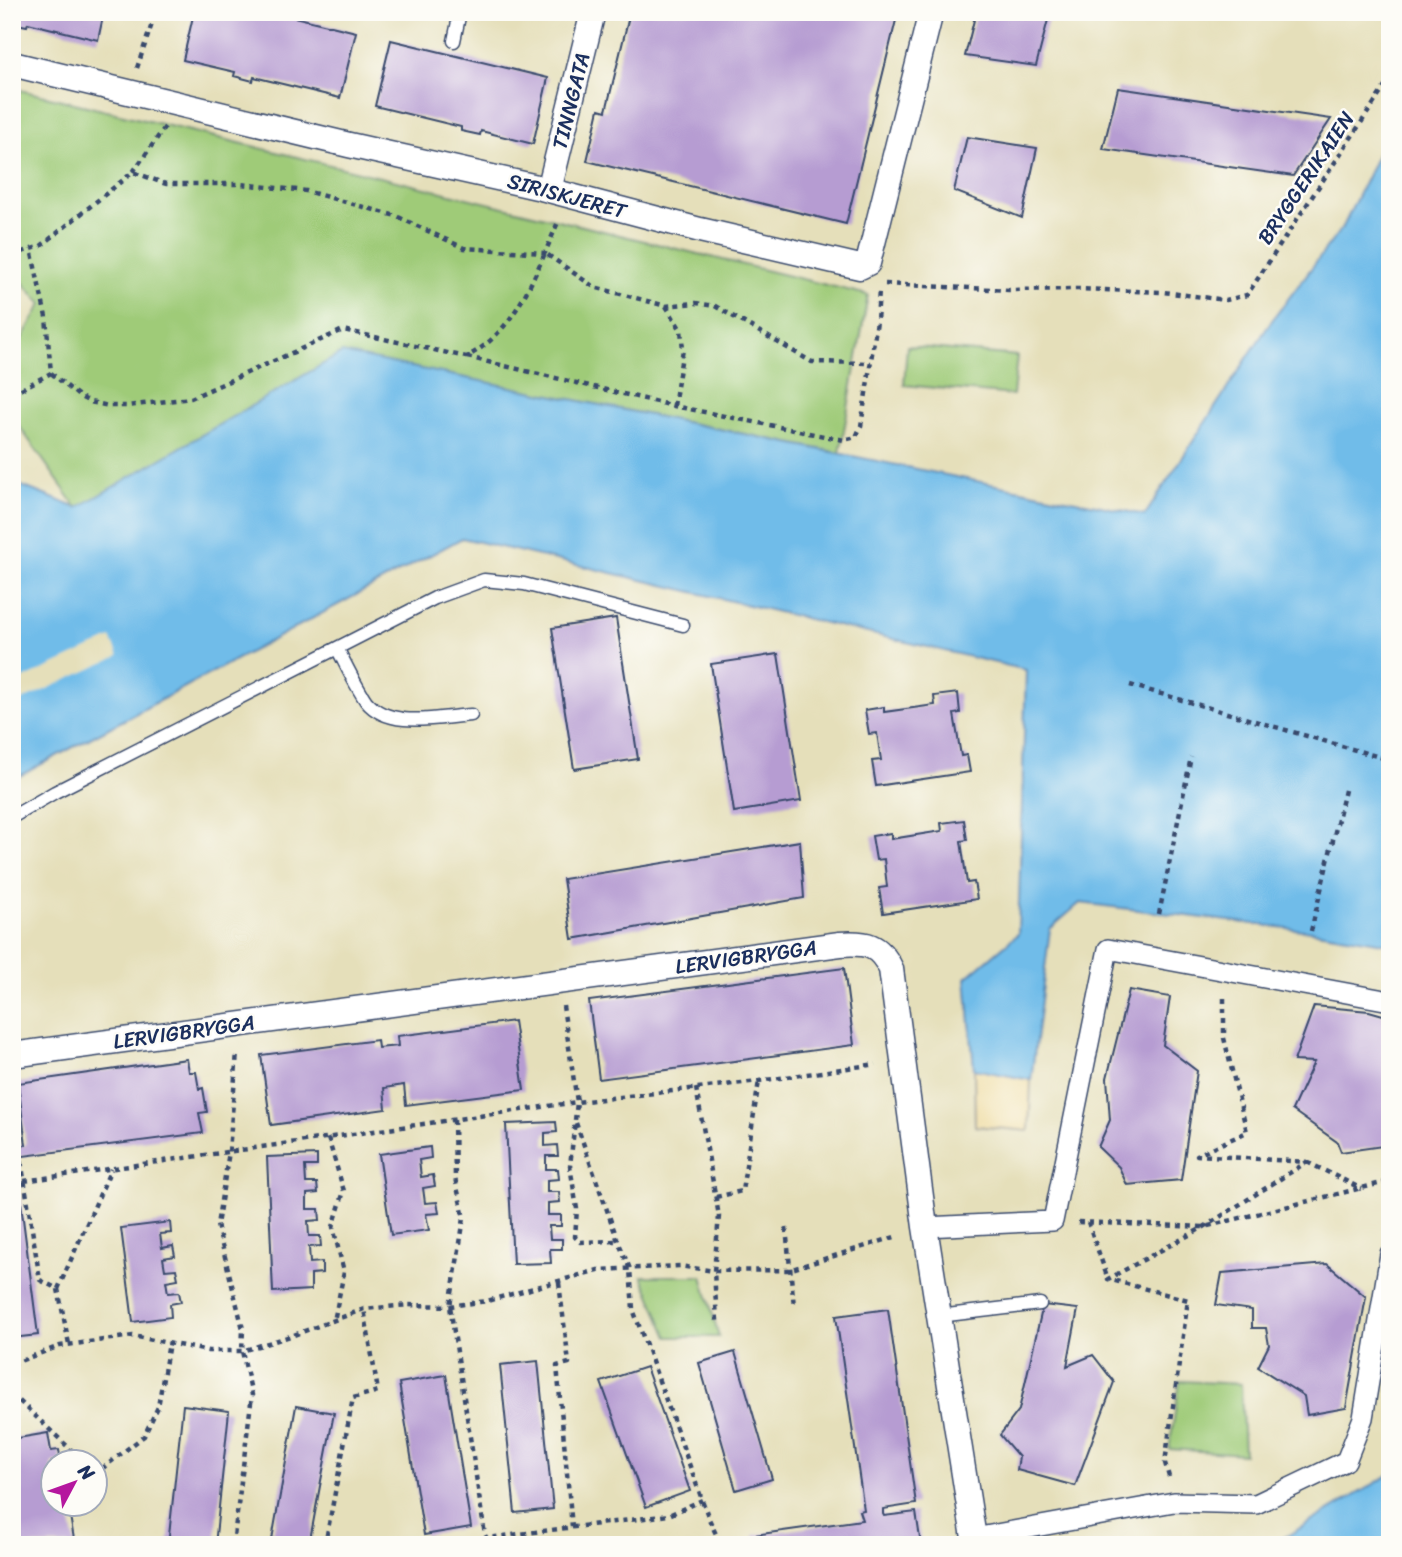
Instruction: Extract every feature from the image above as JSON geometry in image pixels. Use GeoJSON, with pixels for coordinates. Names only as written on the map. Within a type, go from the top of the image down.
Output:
{"type":"FeatureCollection","features":[{"type":"Feature","properties":{"kind":"street","name":"TINNGATA"},"geometry":{"type":"LineString","coordinates":[[549,190],[593,12]]}},
{"type":"Feature","properties":{"kind":"street","name":"SIRISKJERET"},"geometry":{"type":"LineString","coordinates":[[12,64],[549,190],[700,230],[860,267],[869,263],[931,12]]}},
{"type":"Feature","properties":{"kind":"street","name":"LERVIGBRYGGA"},"geometry":{"type":"LineString","coordinates":[[12,1055],[862,942],[879,951],[891,969],[925,1227],[973,1541]]}},
{"type":"Feature","properties":{"kind":"street"},"geometry":{"type":"LineString","coordinates":[[925,1227],[1053,1221],[1108,949],[1390,1001]]}},
{"type":"Feature","properties":{"kind":"street"},"geometry":{"type":"LineString","coordinates":[[973,1541],[1174,1502],[1256,1504],[1346,1461],[1363,1418],[1390,1254]]}},
{"type":"Feature","properties":{"kind":"lane"},"geometry":{"type":"LineString","coordinates":[[454,41],[460,12]]}},
{"type":"Feature","properties":{"kind":"lane"},"geometry":{"type":"LineString","coordinates":[[12,817],[55,792],[435,598],[484,580],[524,584],[683,625]]}},
{"type":"Feature","properties":{"kind":"lane"},"geometry":{"type":"LineString","coordinates":[[337,648],[367,701],[379,712],[411,719],[471,715]]}},
{"type":"Feature","properties":{"kind":"lane"},"geometry":{"type":"LineString","coordinates":[[939,1316],[1040,1304]]}},
{"type":"Feature","properties":{"kind":"path"},"geometry":{"type":"LineString","coordinates":[[131,92],[156,12]]}},
{"type":"Feature","properties":{"kind":"path","name":"BRYGGERIKAIEN"},"geometry":{"type":"LineString","coordinates":[[871,363],[880,282],[890,286],[1163,292],[1226,300],[1247,295],[1390,79]]}},
{"type":"Feature","properties":{"kind":"path"},"geometry":{"type":"LineString","coordinates":[[12,256],[41,246],[133,172],[163,130],[173,103]]}},
{"type":"Feature","properties":{"kind":"path"},"geometry":{"type":"LineString","coordinates":[[31,249],[46,317],[51,373],[90,402],[127,406],[191,398],[344,330],[674,407],[844,440],[856,437],[861,426],[871,363],[812,362],[715,306],[696,303],[666,306],[594,287],[545,253],[464,248],[396,216],[306,191],[240,184],[166,184],[133,172]]}},
{"type":"Feature","properties":{"kind":"path"},"geometry":{"type":"LineString","coordinates":[[466,357],[481,349],[515,314],[545,253],[560,214],[549,190]]}},
{"type":"Feature","properties":{"kind":"path"},"geometry":{"type":"LineString","coordinates":[[666,306],[681,330],[682,349],[674,407]]}},
{"type":"Feature","properties":{"kind":"path"},"geometry":{"type":"LineString","coordinates":[[12,394],[51,373]]}},
{"type":"Feature","properties":{"kind":"path"},"geometry":{"type":"LineString","coordinates":[[1130,685],[1390,760]]}},
{"type":"Feature","properties":{"kind":"path"},"geometry":{"type":"LineString","coordinates":[[1159,914],[1191,757]]}},
{"type":"Feature","properties":{"kind":"path"},"geometry":{"type":"LineString","coordinates":[[1311,931],[1346,786]]}},
{"type":"Feature","properties":{"kind":"path"},"geometry":{"type":"LineString","coordinates":[[1224,971],[1224,1038],[1247,1132],[1197,1155],[1307,1162],[1363,1189]]}},
{"type":"Feature","properties":{"kind":"path"},"geometry":{"type":"LineString","coordinates":[[561,981],[577,1102],[570,1166],[577,1209],[575,1237],[580,1242],[618,1241]]}},
{"type":"Feature","properties":{"kind":"path"},"geometry":{"type":"LineString","coordinates":[[233,1545],[252,1395],[242,1350],[243,1329],[217,1225],[229,1152],[240,1024]]}},
{"type":"Feature","properties":{"kind":"path"},"geometry":{"type":"LineString","coordinates":[[24,1181],[577,1102],[760,1081],[903,1060]]}},
{"type":"Feature","properties":{"kind":"path"},"geometry":{"type":"LineString","coordinates":[[715,1198],[742,1191],[760,1081]]}},
{"type":"Feature","properties":{"kind":"path"},"geometry":{"type":"LineString","coordinates":[[12,1082],[40,1280],[58,1289]]}},
{"type":"Feature","properties":{"kind":"path"},"geometry":{"type":"LineString","coordinates":[[696,1088],[719,1216],[714,1271],[717,1321]]}},
{"type":"Feature","properties":{"kind":"path"},"geometry":{"type":"LineString","coordinates":[[454,1120],[455,1178],[464,1218],[450,1306],[486,1537],[490,1545]]}},
{"type":"Feature","properties":{"kind":"path"},"geometry":{"type":"LineString","coordinates":[[576,1123],[630,1269],[633,1309],[721,1545]]}},
{"type":"Feature","properties":{"kind":"path"},"geometry":{"type":"LineString","coordinates":[[328,1138],[344,1191],[333,1227],[344,1272],[334,1321]]}},
{"type":"Feature","properties":{"kind":"path"},"geometry":{"type":"LineString","coordinates":[[1108,1279],[1204,1227],[1307,1162]]}},
{"type":"Feature","properties":{"kind":"path"},"geometry":{"type":"LineString","coordinates":[[69,1344],[58,1289],[111,1168]]}},
{"type":"Feature","properties":{"kind":"path"},"geometry":{"type":"LineString","coordinates":[[1053,1221],[1204,1227],[1390,1181]]}},
{"type":"Feature","properties":{"kind":"path"},"geometry":{"type":"LineString","coordinates":[[1088,1222],[1108,1279]]}},
{"type":"Feature","properties":{"kind":"path"},"geometry":{"type":"LineString","coordinates":[[12,1364],[60,1346],[133,1336],[208,1351],[242,1350],[364,1309],[409,1305],[450,1306],[487,1301],[598,1270],[680,1266],[714,1271],[789,1270],[925,1227]]}},
{"type":"Feature","properties":{"kind":"path"},"geometry":{"type":"LineString","coordinates":[[786,1228],[794,1306]]}},
{"type":"Feature","properties":{"kind":"path"},"geometry":{"type":"LineString","coordinates":[[1108,1279],[1188,1300],[1165,1463]]}},
{"type":"Feature","properties":{"kind":"path"},"geometry":{"type":"LineString","coordinates":[[559,1283],[569,1363],[557,1367],[572,1527]]}},
{"type":"Feature","properties":{"kind":"path"},"geometry":{"type":"LineString","coordinates":[[325,1545],[353,1398],[378,1391],[364,1309]]}},
{"type":"Feature","properties":{"kind":"path"},"geometry":{"type":"LineString","coordinates":[[108,1464],[144,1436],[158,1407],[169,1343]]}},
{"type":"Feature","properties":{"kind":"path"},"geometry":{"type":"LineString","coordinates":[[12,1394],[69,1448]]}},
{"type":"Feature","properties":{"kind":"path"},"geometry":{"type":"LineString","coordinates":[[433,1545],[670,1515],[702,1500]]}},
{"type":"Feature","properties":{"kind":"green space"},"geometry":{"type":"Polygon","coordinates":[[[12,88],[868,295],[840,453],[342,353],[77,508],[12,416],[12,351],[42,304],[12,271],[12,88]]]}},
{"type":"Feature","properties":{"kind":"green space"},"geometry":{"type":"Polygon","coordinates":[[[907,346],[1017,356],[1013,395],[904,385],[907,346]]]}},
{"type":"Feature","properties":{"kind":"green space"},"geometry":{"type":"Polygon","coordinates":[[[642,1276],[702,1276],[719,1337],[668,1337],[642,1276]]]}},
{"type":"Feature","properties":{"kind":"green space"},"geometry":{"type":"Polygon","coordinates":[[[1180,1381],[1241,1384],[1244,1454],[1169,1449],[1180,1381]]]}},
{"type":"Feature","properties":{"kind":"sand"},"geometry":{"type":"Polygon","coordinates":[[[974,1069],[1031,1080],[1029,1131],[975,1126],[974,1069]]]}},
{"type":"Feature","properties":{"kind":"water"},"geometry":{"type":"Polygon","coordinates":[[[1390,128],[1390,944],[1311,931],[1080,903],[1050,929],[1031,1080],[974,1069],[966,978],[1018,934],[1026,670],[462,538],[12,780],[12,482],[77,508],[342,353],[1145,515],[1270,323],[1344,225],[1390,128]]]}},
{"type":"Feature","properties":{"kind":"water"},"geometry":{"type":"Polygon","coordinates":[[[1390,1473],[1390,1545],[1272,1545],[1387,1476],[1390,1473]]]}},
{"type":"Feature","properties":{"kind":"pier"},"geometry":{"type":"Polygon","coordinates":[[[111,638],[119,656],[12,705],[12,668],[19,681],[111,638]]]}},
{"type":"Feature","properties":{"kind":"building"},"geometry":{"type":"Polygon","coordinates":[[[12,12],[104,12],[98,40],[28,23],[27,26],[12,23],[12,12]]]}},
{"type":"Feature","properties":{"kind":"building"},"geometry":{"type":"Polygon","coordinates":[[[194,12],[274,12],[356,32],[340,98],[254,77],[253,81],[234,76],[235,72],[183,60],[194,12]]]}},
{"type":"Feature","properties":{"kind":"building"},"geometry":{"type":"Polygon","coordinates":[[[630,12],[898,12],[846,224],[587,161],[599,109],[606,111],[630,12]]]}},
{"type":"Feature","properties":{"kind":"building"},"geometry":{"type":"Polygon","coordinates":[[[976,12],[1050,12],[1036,66],[965,56],[976,12]]]}},
{"type":"Feature","properties":{"kind":"building"},"geometry":{"type":"Polygon","coordinates":[[[391,40],[548,78],[533,144],[481,131],[480,135],[461,131],[461,127],[375,106],[391,40]]]}},
{"type":"Feature","properties":{"kind":"building"},"geometry":{"type":"Polygon","coordinates":[[[1118,88],[1331,119],[1293,176],[1103,149],[1118,88]]]}},
{"type":"Feature","properties":{"kind":"building"},"geometry":{"type":"Polygon","coordinates":[[[967,137],[1037,148],[1022,218],[954,191],[967,137]]]}},
{"type":"Feature","properties":{"kind":"building"},"geometry":{"type":"Polygon","coordinates":[[[616,618],[638,759],[574,769],[552,628],[616,618]]]}},
{"type":"Feature","properties":{"kind":"building"},"geometry":{"type":"Polygon","coordinates":[[[778,654],[801,801],[734,812],[711,664],[778,654]]]}},
{"type":"Feature","properties":{"kind":"building"},"geometry":{"type":"Polygon","coordinates":[[[958,693],[960,713],[954,714],[961,756],[967,755],[970,772],[876,786],[872,761],[881,760],[877,733],[869,734],[865,710],[884,707],[884,712],[935,705],[934,696],[958,693]]]}},
{"type":"Feature","properties":{"kind":"building"},"geometry":{"type":"Polygon","coordinates":[[[964,820],[967,840],[961,841],[967,883],[974,882],[977,899],[883,913],[879,888],[887,887],[884,859],[876,860],[872,836],[891,833],[891,839],[942,831],[941,823],[964,820]]]}},
{"type":"Feature","properties":{"kind":"building"},"geometry":{"type":"Polygon","coordinates":[[[800,841],[804,898],[572,939],[563,879],[800,841]]]}},
{"type":"Feature","properties":{"kind":"building"},"geometry":{"type":"Polygon","coordinates":[[[844,968],[854,1045],[599,1079],[589,1001],[844,968]]]}},
{"type":"Feature","properties":{"kind":"building"},"geometry":{"type":"Polygon","coordinates":[[[1129,990],[1170,997],[1163,1045],[1197,1071],[1181,1180],[1127,1185],[1119,1167],[1098,1147],[1110,1120],[1107,1078],[1129,990]]]}},
{"type":"Feature","properties":{"kind":"building"},"geometry":{"type":"Polygon","coordinates":[[[1314,1006],[1369,1011],[1390,1017],[1390,1145],[1341,1152],[1337,1142],[1292,1110],[1314,1062],[1294,1061],[1314,1006]]]}},
{"type":"Feature","properties":{"kind":"building"},"geometry":{"type":"Polygon","coordinates":[[[514,1021],[524,1090],[406,1105],[404,1085],[384,1088],[386,1109],[271,1125],[261,1055],[377,1040],[378,1048],[398,1046],[397,1036],[514,1021]]]}},
{"type":"Feature","properties":{"kind":"building"},"geometry":{"type":"Polygon","coordinates":[[[187,1059],[189,1072],[196,1072],[199,1089],[203,1088],[207,1112],[199,1113],[203,1133],[15,1157],[38,1335],[12,1338],[12,1146],[26,1145],[18,1083],[187,1059]]]}},
{"type":"Feature","properties":{"kind":"building"},"geometry":{"type":"Polygon","coordinates":[[[556,1122],[557,1132],[545,1133],[545,1146],[557,1145],[558,1156],[546,1156],[546,1169],[558,1169],[559,1179],[547,1180],[547,1192],[559,1192],[560,1202],[548,1203],[548,1215],[561,1215],[561,1226],[549,1226],[550,1239],[562,1239],[562,1249],[550,1249],[551,1263],[513,1264],[506,1124],[556,1122]]]}},
{"type":"Feature","properties":{"kind":"building"},"geometry":{"type":"Polygon","coordinates":[[[430,1147],[431,1158],[419,1160],[421,1177],[433,1175],[435,1186],[423,1188],[425,1203],[437,1202],[439,1213],[426,1214],[429,1230],[391,1235],[379,1154],[430,1147]]]}},
{"type":"Feature","properties":{"kind":"building"},"geometry":{"type":"Polygon","coordinates":[[[317,1155],[317,1166],[305,1166],[306,1183],[317,1183],[318,1193],[307,1194],[307,1209],[319,1209],[320,1220],[308,1221],[309,1236],[320,1236],[321,1246],[309,1247],[310,1263],[322,1262],[322,1273],[311,1274],[311,1290],[273,1292],[267,1157],[317,1155]]]}},
{"type":"Feature","properties":{"kind":"building"},"geometry":{"type":"Polygon","coordinates":[[[170,1222],[171,1233],[160,1234],[162,1248],[173,1246],[175,1256],[163,1258],[165,1270],[176,1269],[178,1279],[166,1281],[168,1293],[179,1292],[181,1302],[170,1304],[171,1317],[133,1322],[121,1228],[170,1222]]]}},
{"type":"Feature","properties":{"kind":"building"},"geometry":{"type":"Polygon","coordinates":[[[1327,1264],[1366,1297],[1346,1408],[1307,1415],[1304,1396],[1258,1367],[1269,1345],[1266,1328],[1252,1328],[1252,1310],[1216,1305],[1222,1273],[1327,1264]]]}},
{"type":"Feature","properties":{"kind":"building"},"geometry":{"type":"Polygon","coordinates":[[[1043,1305],[1078,1309],[1067,1366],[1093,1355],[1114,1382],[1075,1486],[1017,1470],[1019,1457],[1000,1435],[1019,1410],[1043,1305]]]}},
{"type":"Feature","properties":{"kind":"building"},"geometry":{"type":"Polygon","coordinates":[[[888,1309],[916,1504],[883,1509],[883,1514],[916,1512],[921,1545],[755,1545],[754,1535],[862,1520],[859,1511],[864,1510],[836,1316],[888,1309]]]}},
{"type":"Feature","properties":{"kind":"building"},"geometry":{"type":"Polygon","coordinates":[[[735,1352],[772,1479],[736,1490],[699,1363],[735,1352]]]}},
{"type":"Feature","properties":{"kind":"building"},"geometry":{"type":"Polygon","coordinates":[[[538,1361],[553,1509],[515,1513],[500,1365],[538,1361]]]}},
{"type":"Feature","properties":{"kind":"building"},"geometry":{"type":"Polygon","coordinates":[[[646,1367],[690,1491],[646,1507],[601,1382],[646,1367]]]}},
{"type":"Feature","properties":{"kind":"building"},"geometry":{"type":"Polygon","coordinates":[[[446,1375],[471,1527],[424,1535],[399,1383],[446,1375]]]}},
{"type":"Feature","properties":{"kind":"building"},"geometry":{"type":"Polygon","coordinates":[[[183,1405],[229,1411],[215,1545],[168,1545],[183,1405]]]}},
{"type":"Feature","properties":{"kind":"building"},"geometry":{"type":"Polygon","coordinates":[[[296,1406],[334,1413],[309,1545],[271,1545],[296,1406]]]}},
{"type":"Feature","properties":{"kind":"building"},"geometry":{"type":"Polygon","coordinates":[[[48,1433],[50,1448],[38,1448],[38,1518],[70,1518],[75,1545],[18,1545],[12,1512],[12,1439],[48,1433]]]}}]}
